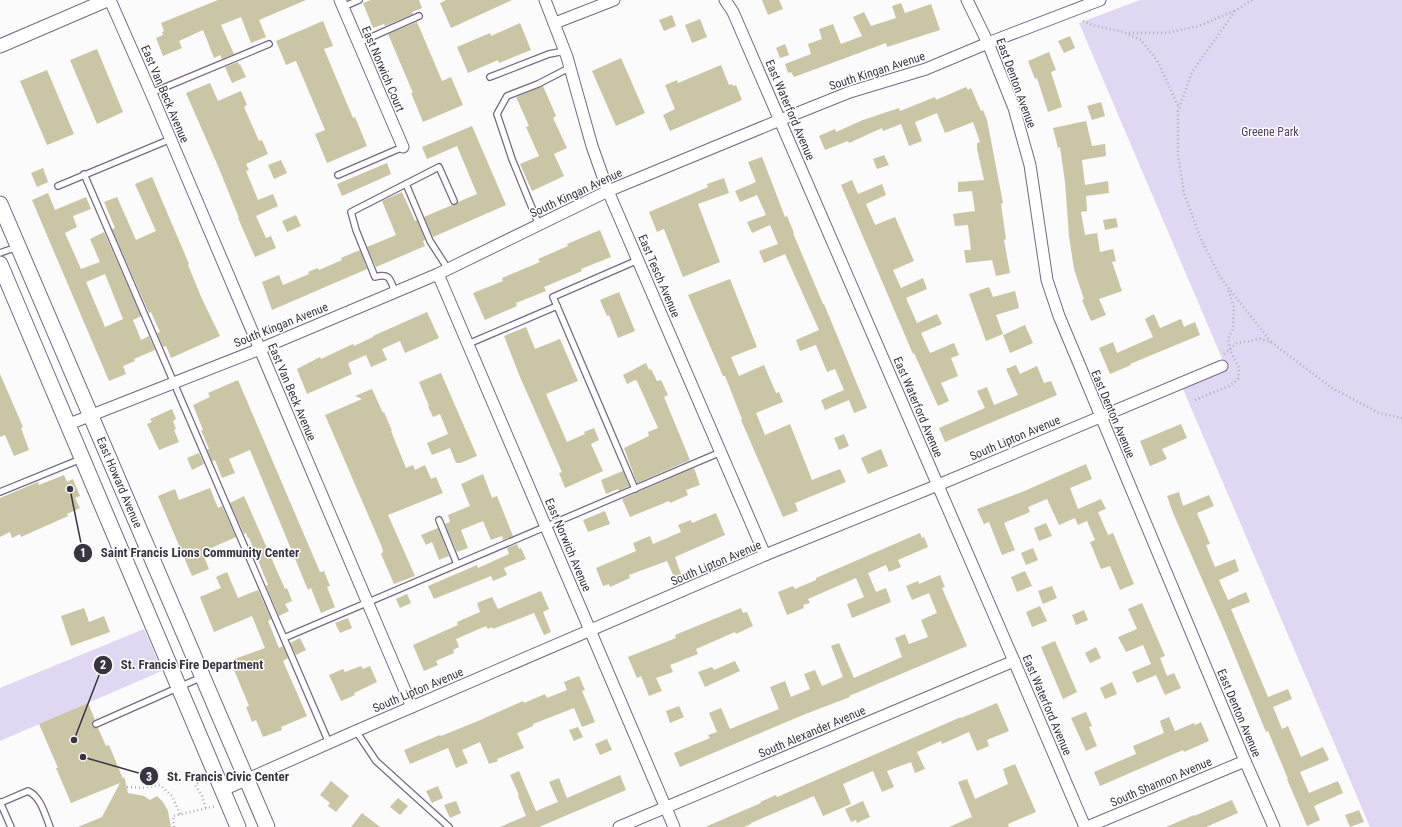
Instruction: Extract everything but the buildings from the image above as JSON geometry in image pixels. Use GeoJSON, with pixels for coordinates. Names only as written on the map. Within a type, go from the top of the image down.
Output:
{"type":"FeatureCollection","features":[{"type":"Feature","properties":{"kind":"main road","name":"East Howard Avenue"},"geometry":{"type":"LineString","coordinates":[[0,204],[267,827]]}},
{"type":"Feature","properties":{"kind":"main road","name":"East Howard Avenue"},"geometry":{"type":"LineString","coordinates":[[0,264],[238,827]]}},
{"type":"Feature","properties":{"kind":"street"},"geometry":{"type":"LineString","coordinates":[[0,46],[107,0]]}},
{"type":"Feature","properties":{"kind":"street","name":"East Van Beck Avenue"},"geometry":{"type":"LineString","coordinates":[[110,0],[171,139],[412,707]]}},
{"type":"Feature","properties":{"kind":"street","name":"East Tesch Avenue"},"geometry":{"type":"LineString","coordinates":[[546,0],[565,50],[592,146],[608,191],[765,555]]}},
{"type":"Feature","properties":{"kind":"street"},"geometry":{"type":"LineString","coordinates":[[555,24],[614,0]]}},
{"type":"Feature","properties":{"kind":"street","name":"East Waterford Avenue"},"geometry":{"type":"LineString","coordinates":[[725,0],[733,12],[1086,827]]}},
{"type":"Feature","properties":{"kind":"street","name":"East Denton Avenue"},"geometry":{"type":"LineString","coordinates":[[967,0],[988,43],[1014,108],[1030,165],[1047,280],[1058,316],[1274,827]]}},
{"type":"Feature","properties":{"kind":"street","name":"South Kingan Avenue"},"geometry":{"type":"LineString","coordinates":[[68,424],[260,349],[443,272],[608,191],[780,120],[850,92],[926,69],[988,43],[1100,0]]}},
{"type":"Feature","properties":{"kind":"street","name":"East Norwich Court"},"geometry":{"type":"LineString","coordinates":[[341,4],[403,148]]}},
{"type":"Feature","properties":{"kind":"street","name":"East Norwich Avenue"},"geometry":{"type":"LineString","coordinates":[[443,272],[468,344],[674,827]]}},
{"type":"Feature","properties":{"kind":"street","name":"South Lipton Avenue"},"geometry":{"type":"LineString","coordinates":[[223,790],[356,730],[765,555],[938,485],[1222,366]]}},
{"type":"Feature","properties":{"kind":"street","name":"South Alexander Avenue"},"geometry":{"type":"LineString","coordinates":[[619,827],[1014,661]]}},
{"type":"Feature","properties":{"kind":"street","name":"South Shannon Avenue"},"geometry":{"type":"LineString","coordinates":[[1086,827],[1245,761]]}},
{"type":"Feature","properties":{"kind":"lane"},"geometry":{"type":"LineString","coordinates":[[341,4],[359,0]]}},
{"type":"Feature","properties":{"kind":"lane"},"geometry":{"type":"LineString","coordinates":[[358,42],[419,16]]}},
{"type":"Feature","properties":{"kind":"lane"},"geometry":{"type":"LineString","coordinates":[[151,93],[269,44]]}},
{"type":"Feature","properties":{"kind":"lane"},"geometry":{"type":"LineString","coordinates":[[490,77],[549,54],[565,50]]}},
{"type":"Feature","properties":{"kind":"lane"},"geometry":{"type":"LineString","coordinates":[[539,225],[512,159],[497,114],[507,96],[538,84],[570,68]]}},
{"type":"Feature","properties":{"kind":"lane"},"geometry":{"type":"LineString","coordinates":[[58,186],[171,139]]}},
{"type":"Feature","properties":{"kind":"lane"},"geometry":{"type":"LineString","coordinates":[[338,175],[403,148]]}},
{"type":"Feature","properties":{"kind":"lane"},"geometry":{"type":"LineString","coordinates":[[396,292],[389,278],[384,275],[375,276],[350,212],[439,167],[454,201]]}},
{"type":"Feature","properties":{"kind":"lane"},"geometry":{"type":"LineString","coordinates":[[84,174],[329,742]]}},
{"type":"Feature","properties":{"kind":"lane"},"geometry":{"type":"LineString","coordinates":[[406,184],[443,272]]}},
{"type":"Feature","properties":{"kind":"lane"},"geometry":{"type":"LineString","coordinates":[[0,253],[18,246]]}},
{"type":"Feature","properties":{"kind":"lane"},"geometry":{"type":"LineString","coordinates":[[635,489],[553,297],[638,260]]}},
{"type":"Feature","properties":{"kind":"lane"},"geometry":{"type":"LineString","coordinates":[[468,344],[557,306]]}},
{"type":"Feature","properties":{"kind":"lane"},"geometry":{"type":"LineString","coordinates":[[284,638],[721,452]]}},
{"type":"Feature","properties":{"kind":"lane"},"geometry":{"type":"LineString","coordinates":[[0,492],[83,458]]}},
{"type":"Feature","properties":{"kind":"lane"},"geometry":{"type":"LineString","coordinates":[[439,520],[457,564]]}},
{"type":"Feature","properties":{"kind":"lane"},"geometry":{"type":"LineString","coordinates":[[125,557],[147,547]]}},
{"type":"Feature","properties":{"kind":"lane"},"geometry":{"type":"LineString","coordinates":[[96,724],[203,677]]}},
{"type":"Feature","properties":{"kind":"lane"},"geometry":{"type":"LineString","coordinates":[[356,730],[376,761],[449,827]]}},
{"type":"Feature","properties":{"kind":"lane"},"geometry":{"type":"LineString","coordinates":[[11,827],[0,803],[28,791],[34,794],[38,799],[50,827]]}},
{"type":"Feature","properties":{"kind":"path"},"geometry":{"type":"LineString","coordinates":[[1126,33],[1166,33],[1199,26],[1235,11],[1252,0]]}},
{"type":"Feature","properties":{"kind":"path"},"geometry":{"type":"LineString","coordinates":[[1235,11],[1192,72],[1178,111],[1178,155],[1184,193],[1200,237],[1220,277],[1271,342],[1332,388],[1378,413],[1402,418]]}},
{"type":"Feature","properties":{"kind":"path"},"geometry":{"type":"LineString","coordinates":[[1083,21],[1092,25],[1126,33],[1141,40],[1158,62],[1179,108]]}},
{"type":"Feature","properties":{"kind":"path"},"geometry":{"type":"LineString","coordinates":[[1194,400],[1229,386],[1238,379],[1239,368],[1230,350],[1228,339],[1233,329],[1234,307],[1228,287]]}},
{"type":"Feature","properties":{"kind":"path"},"geometry":{"type":"LineString","coordinates":[[1222,366],[1222,356],[1237,343],[1260,339],[1271,342]]}},
{"type":"Feature","properties":{"kind":"path"},"geometry":{"type":"LineString","coordinates":[[204,778],[195,785],[202,796],[206,808]]}},
{"type":"Feature","properties":{"kind":"path"},"geometry":{"type":"LineString","coordinates":[[127,787],[142,788],[158,785],[161,786],[172,796],[180,814]]}},
{"type":"Feature","properties":{"kind":"path"},"geometry":{"type":"LineString","coordinates":[[174,827],[173,816],[216,806]]}},
{"type":"Feature","properties":{"kind":"green space","name":"Greene Park"},"geometry":{"type":"Polygon","coordinates":[[[1140,0],[1402,0],[1402,827],[1370,827],[1180,382],[1224,363],[1079,23],[1140,0]]]}},
{"type":"Feature","properties":{"kind":"green space"},"geometry":{"type":"Polygon","coordinates":[[[144,629],[162,671],[0,741],[0,688],[144,629]]]}},
{"type":"Feature","properties":{"kind":"place","name":"Saint Francis Lions Community Center"},"geometry":{"type":"Point","coordinates":[70,489]}},
{"type":"Feature","properties":{"kind":"place","name":"St. Francis Fire Department"},"geometry":{"type":"Point","coordinates":[74,740]}},
{"type":"Feature","properties":{"kind":"place","name":"St. Francis Civic Center"},"geometry":{"type":"Point","coordinates":[83,757]}}]}
